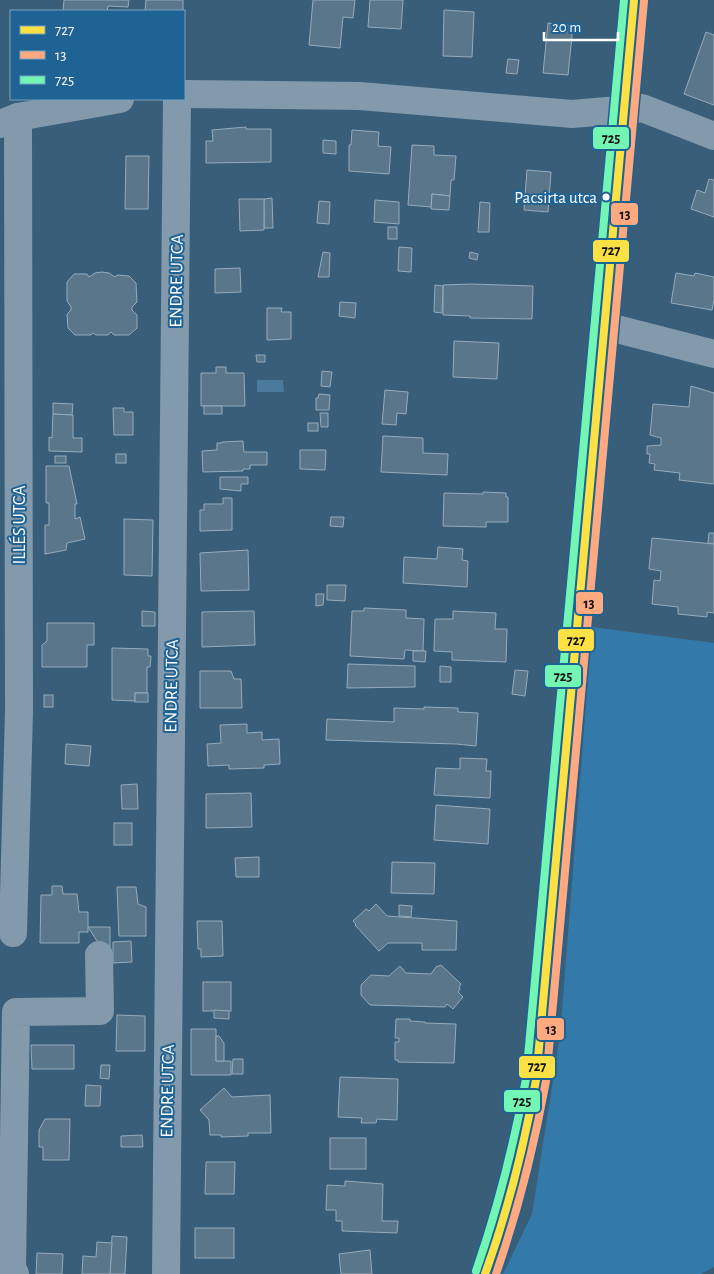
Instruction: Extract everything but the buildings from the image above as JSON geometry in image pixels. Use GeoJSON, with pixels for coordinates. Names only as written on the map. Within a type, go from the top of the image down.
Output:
{"type":"FeatureCollection","features":[{"type":"Feature","properties":{"kind":"street"},"geometry":{"type":"LineString","coordinates":[[485,1274],[512,1191],[525,1140],[536,1080],[606,326],[634,0]]}},
{"type":"Feature","properties":{"kind":"street"},"geometry":{"type":"LineString","coordinates":[[185,94],[360,96],[572,114],[642,108],[714,136]]}},
{"type":"Feature","properties":{"kind":"street"},"geometry":{"type":"LineString","coordinates":[[9,120],[115,100]]}},
{"type":"Feature","properties":{"kind":"street","name":"ENDRE UTCA"},"geometry":{"type":"LineString","coordinates":[[166,1274],[177,100]]}},
{"type":"Feature","properties":{"kind":"street","name":"ILLÉS UTCA"},"geometry":{"type":"LineString","coordinates":[[9,120],[19,711],[13,933]]}},
{"type":"Feature","properties":{"kind":"street"},"geometry":{"type":"LineString","coordinates":[[606,326],[714,354]]}},
{"type":"Feature","properties":{"kind":"street"},"geometry":{"type":"LineString","coordinates":[[15,1274],[12,1267],[16,1012],[100,1011],[99,955]]}},
{"type":"Feature","properties":{"kind":"shaded area"},"geometry":{"type":"Polygon","coordinates":[[[257,380],[283,380],[284,392],[257,392],[257,380]]]}},
{"type":"Feature","properties":{"kind":"shaded area"},"geometry":{"type":"Polygon","coordinates":[[[592,627],[714,643],[714,1267],[701,1274],[503,1274],[532,1214],[560,1036],[592,627]]]}},
{"type":"Feature","properties":{"kind":"transit line","name":"725"},"geometry":{"type":"LineString","coordinates":[[476,1271],[505,1176],[526,1079],[624,0]]}},
{"type":"Feature","properties":{"kind":"transit line","name":"727"},"geometry":{"type":"LineString","coordinates":[[485,1274],[515,1178],[536,1080],[634,0]]}},
{"type":"Feature","properties":{"kind":"transit line","name":"13"},"geometry":{"type":"LineString","coordinates":[[496,1274],[525,1179],[546,1081],[644,1]]}},
{"type":"Feature","properties":{"kind":"place","name":"Pacsirta utca"},"geometry":{"type":"Point","coordinates":[606,197]}}]}
